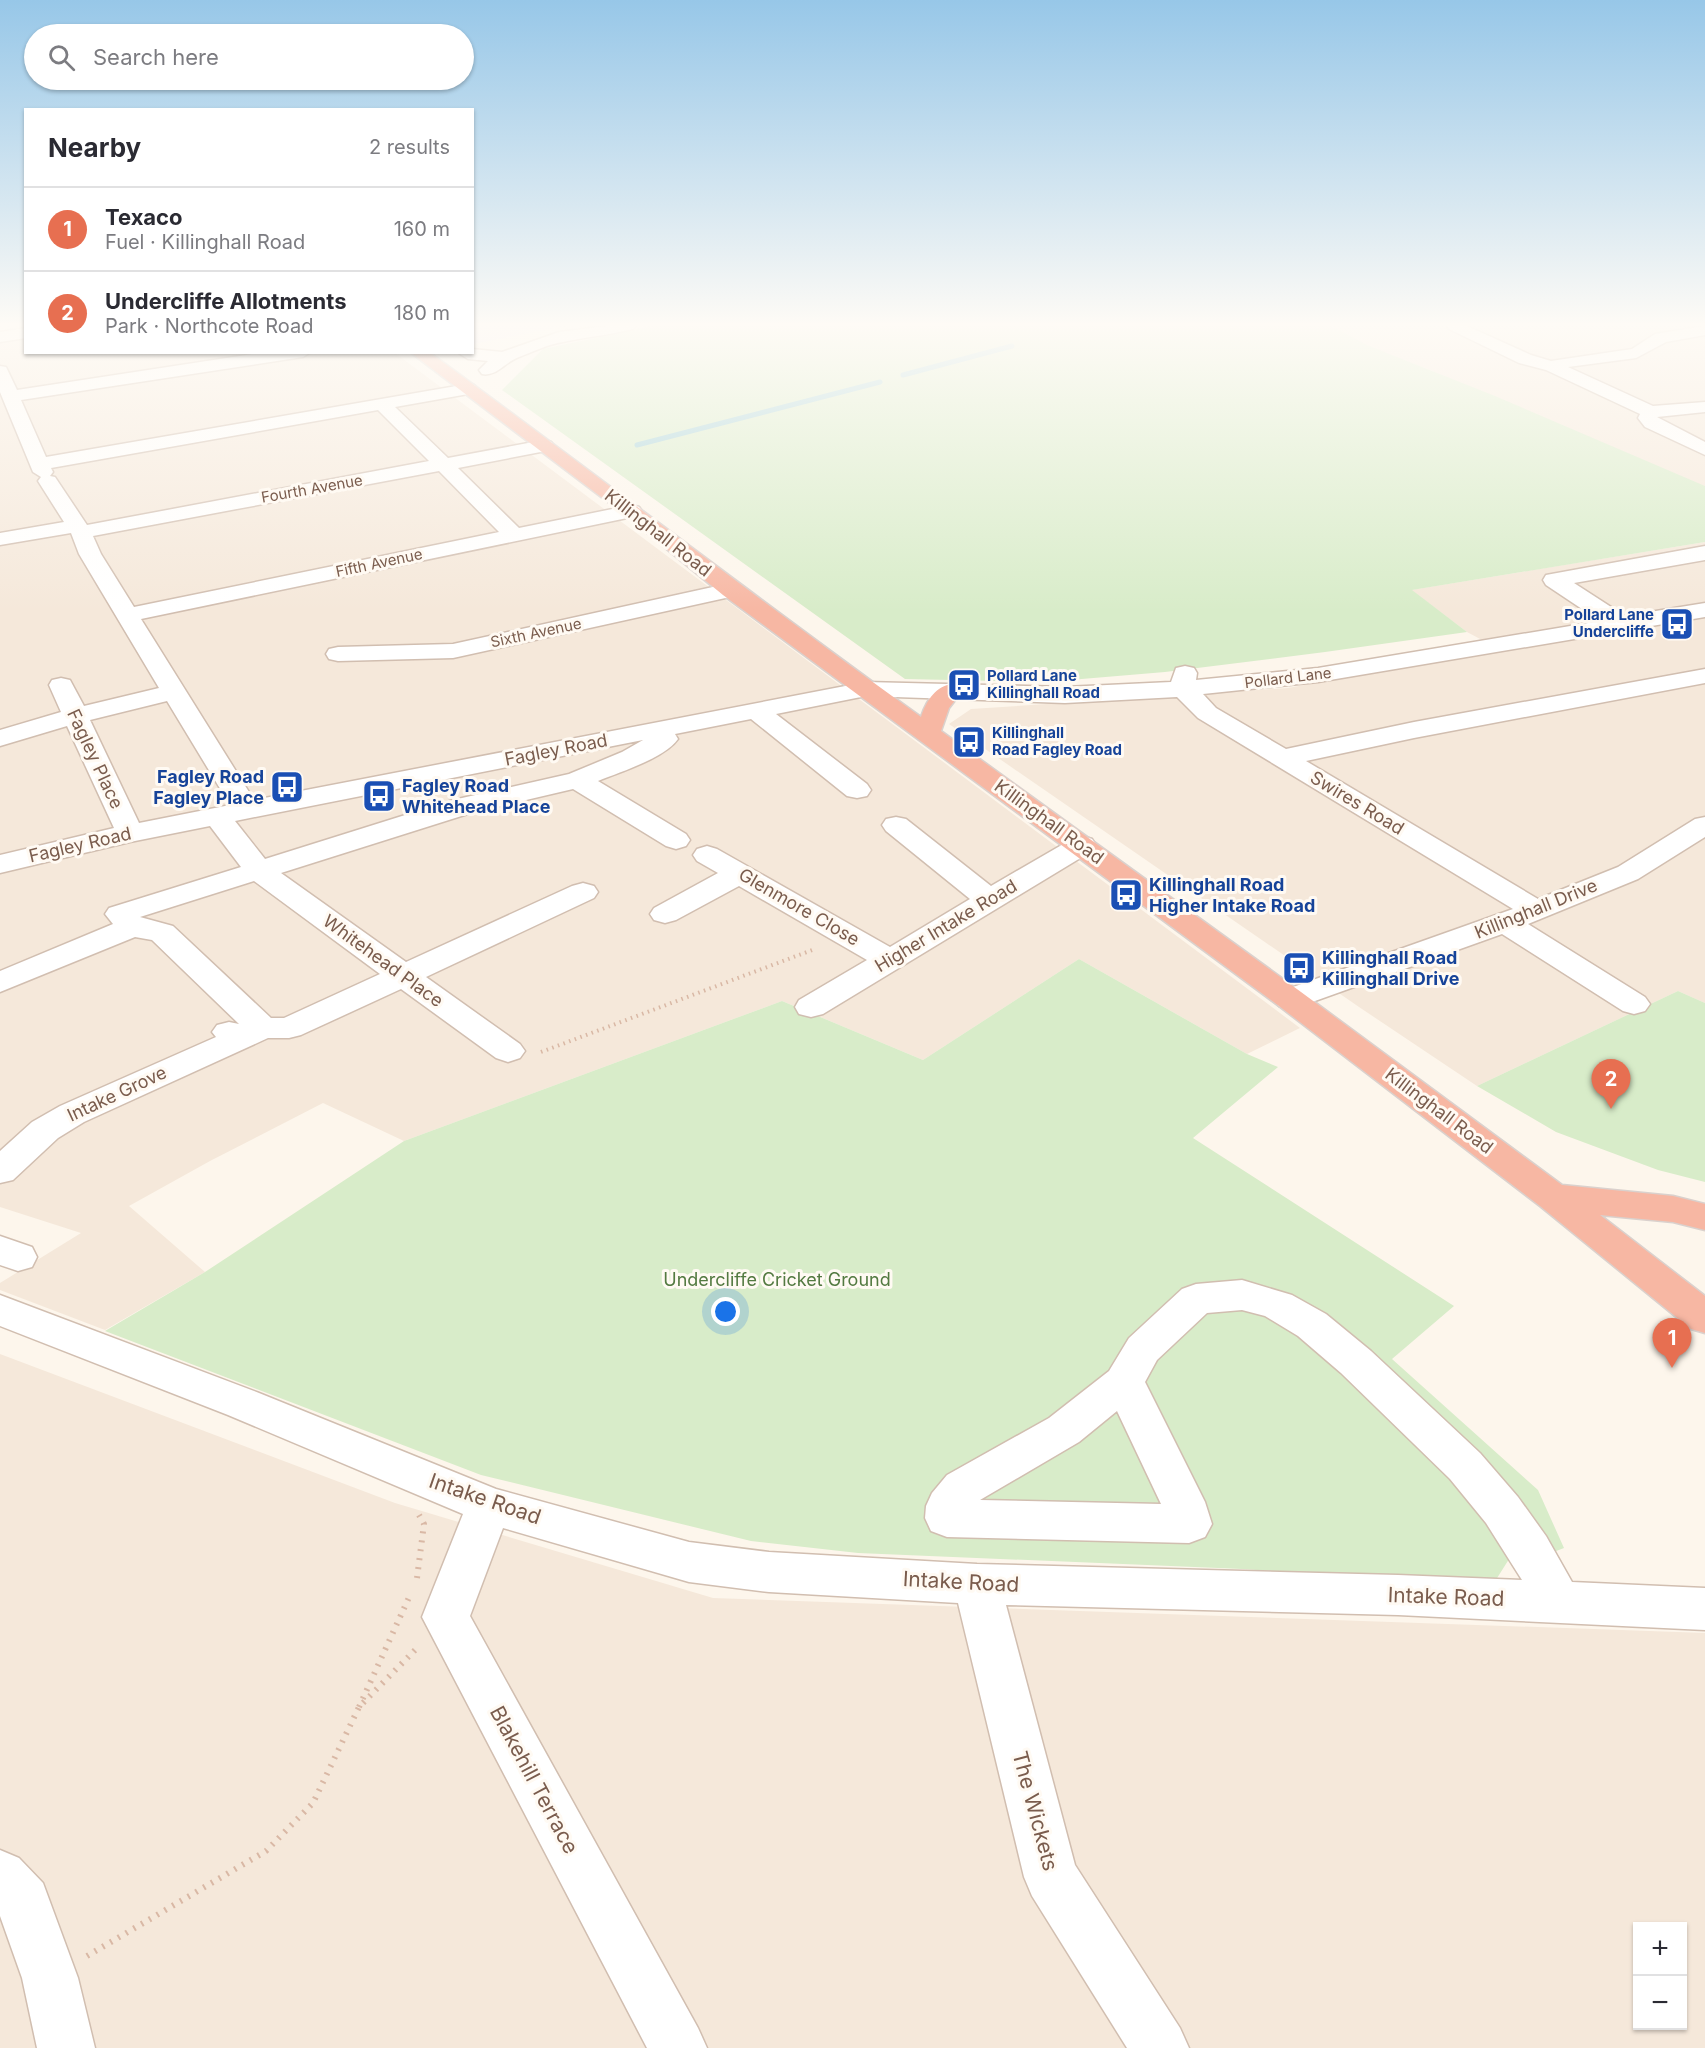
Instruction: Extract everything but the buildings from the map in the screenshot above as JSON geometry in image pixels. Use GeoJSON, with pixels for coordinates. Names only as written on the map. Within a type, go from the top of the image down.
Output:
{"type":"FeatureCollection","features":[{"type":"Feature","properties":{"kind":"highway","name":"Killinghall Road"},"geometry":{"type":"LineString","coordinates":[[511,422],[632,511],[730,590],[1290,999],[1552,1197],[1705,1318]]}},
{"type":"Feature","properties":{"kind":"highway"},"geometry":{"type":"LineString","coordinates":[[927,735],[937,706],[951,690]]}},
{"type":"Feature","properties":{"kind":"highway"},"geometry":{"type":"LineString","coordinates":[[1552,1197],[1673,1209],[1705,1217]]}},
{"type":"Feature","properties":{"kind":"street"},"geometry":{"type":"LineString","coordinates":[[23,422],[44,472],[79,529],[90,554],[247,810]]}},
{"type":"Feature","properties":{"kind":"street"},"geometry":{"type":"LineString","coordinates":[[44,472],[295,422]]}},
{"type":"Feature","properties":{"kind":"street"},"geometry":{"type":"LineString","coordinates":[[400,422],[514,535]]}},
{"type":"Feature","properties":{"kind":"street"},"geometry":{"type":"LineString","coordinates":[[1651,422],[1705,449]]}},
{"type":"Feature","properties":{"kind":"street","name":"Fourth Avenue"},"geometry":{"type":"LineString","coordinates":[[0,539],[79,529],[544,446]]}},
{"type":"Feature","properties":{"kind":"street","name":"Fifth Avenue"},"geometry":{"type":"LineString","coordinates":[[127,615],[632,511]]}},
{"type":"Feature","properties":{"kind":"street"},"geometry":{"type":"LineString","coordinates":[[1622,624],[1554,580],[1705,553]]}},
{"type":"Feature","properties":{"kind":"street","name":"Sixth Avenue"},"geometry":{"type":"LineString","coordinates":[[338,654],[453,651],[730,590]]}},
{"type":"Feature","properties":{"kind":"street","name":"Pollard Lane"},"geometry":{"type":"LineString","coordinates":[[866,689],[1065,695],[1185,677],[1318,675],[1622,624],[1702,613]]}},
{"type":"Feature","properties":{"kind":"street"},"geometry":{"type":"LineString","coordinates":[[1282,758],[1414,730],[1705,676]]}},
{"type":"Feature","properties":{"kind":"street","name":"Swires Road"},"geometry":{"type":"LineString","coordinates":[[1185,677],[1207,712],[1536,910]]}},
{"type":"Feature","properties":{"kind":"street","name":"Fagley Place"},"geometry":{"type":"LineString","coordinates":[[61,686],[130,834]]}},
{"type":"Feature","properties":{"kind":"street","name":"Fagley Road"},"geometry":{"type":"LineString","coordinates":[[0,864],[217,816],[866,689]]}},
{"type":"Feature","properties":{"kind":"street"},"geometry":{"type":"LineString","coordinates":[[0,738],[75,716],[174,692]]}},
{"type":"Feature","properties":{"kind":"street"},"geometry":{"type":"LineString","coordinates":[[756,711],[857,790]]}},
{"type":"Feature","properties":{"kind":"street"},"geometry":{"type":"LineString","coordinates":[[132,927],[120,914],[463,806],[577,780],[632,758],[692,724]]}},
{"type":"Feature","properties":{"kind":"street"},"geometry":{"type":"LineString","coordinates":[[577,780],[676,840]]}},
{"type":"Feature","properties":{"kind":"street","name":"Whitehead Place"},"geometry":{"type":"LineString","coordinates":[[217,816],[259,872],[508,1051]]}},
{"type":"Feature","properties":{"kind":"street"},"geometry":{"type":"LineString","coordinates":[[896,825],[990,900]]}},
{"type":"Feature","properties":{"kind":"street","name":"Killinghall Drive"},"geometry":{"type":"LineString","coordinates":[[1290,999],[1505,923],[1628,873],[1705,825]]}},
{"type":"Feature","properties":{"kind":"street","name":"Higher Intake Road"},"geometry":{"type":"LineString","coordinates":[[811,1007],[1082,845]]}},
{"type":"Feature","properties":{"kind":"street","name":"Glenmore Close"},"geometry":{"type":"LineString","coordinates":[[707,855],[890,960]]}},
{"type":"Feature","properties":{"kind":"street"},"geometry":{"type":"LineString","coordinates":[[665,914],[740,873]]}},
{"type":"Feature","properties":{"kind":"street"},"geometry":{"type":"LineString","coordinates":[[0,982],[132,927],[162,933],[242,1033],[288,1028],[583,892]]}},
{"type":"Feature","properties":{"kind":"street"},"geometry":{"type":"LineString","coordinates":[[1505,923],[1634,1004]]}},
{"type":"Feature","properties":{"kind":"street","name":"Intake Grove"},"geometry":{"type":"LineString","coordinates":[[0,1171],[45,1130],[72,1114],[242,1033]]}},
{"type":"Feature","properties":{"kind":"street"},"geometry":{"type":"LineString","coordinates":[[1124,1382],[1183,1502],[1189,1524],[948,1518],[948,1506],[963,1488],[1064,1430],[1124,1382],[1143,1349],[1196,1299],[1242,1295],[1278,1305],[1312,1325],[1356,1362],[1465,1466],[1502,1510],[1530,1550],[1558,1602]]}},
{"type":"Feature","properties":{"kind":"street","name":"Intake Road"},"geometry":{"type":"LineString","coordinates":[[0,1310],[236,1402],[489,1505],[689,1562],[769,1572],[976,1584],[1398,1595],[1705,1609]]}},
{"type":"Feature","properties":{"kind":"street"},"geometry":{"type":"LineString","coordinates":[[446,1617],[489,1505]]}},
{"type":"Feature","properties":{"kind":"street","name":"The Wickets"},"geometry":{"type":"LineString","coordinates":[[976,1584],[1051,1877],[1160,2048]]}},
{"type":"Feature","properties":{"kind":"street","name":"Blakehill Terrace"},"geometry":{"type":"LineString","coordinates":[[446,1617],[678,2048]]}},
{"type":"Feature","properties":{"kind":"street"},"geometry":{"type":"LineString","coordinates":[[0,1877],[24,1902],[50,1978],[66,2048]]}},
{"type":"Feature","properties":{"kind":"path"},"geometry":{"type":"LineString","coordinates":[[508,1051],[533,1055],[849,936]]}},
{"type":"Feature","properties":{"kind":"path"},"geometry":{"type":"LineString","coordinates":[[50,1978],[266,1851],[313,1803],[418,1578],[424,1524],[414,1504]]}},
{"type":"Feature","properties":{"kind":"path"},"geometry":{"type":"LineString","coordinates":[[359,1707],[446,1617]]}},
{"type":"Feature","properties":{"kind":"shaded area"},"geometry":{"type":"Polygon","coordinates":[[[0,422],[487,422],[1300,1028],[1247,1054],[1079,959],[923,1060],[782,1001],[404,1141],[323,1103],[129,1206],[205,1272],[105,1330],[0,1290],[0,1283],[81,1233],[0,1207],[0,422]]]}},
{"type":"Feature","properties":{"kind":"shaded area"},"geometry":{"type":"Polygon","coordinates":[[[1550,422],[1705,422],[1705,488],[1550,422]]]}},
{"type":"Feature","properties":{"kind":"shaded area"},"geometry":{"type":"Polygon","coordinates":[[[1705,542],[1705,1003],[1678,991],[1477,1086],[949,724],[971,709],[1288,688],[1499,649],[1467,632],[1411,590],[1705,542]]]}},
{"type":"Feature","properties":{"kind":"shaded area"},"geometry":{"type":"Polygon","coordinates":[[[0,1354],[395,1503],[713,1598],[1705,1633],[1705,2048],[0,2048],[0,1354]]]}},
{"type":"Feature","properties":{"kind":"green space"},"geometry":{"type":"Polygon","coordinates":[[[546,422],[1555,422],[1705,486],[1705,542],[1412,590],[1467,632],[1165,672],[1046,682],[905,679],[546,422]]]}},
{"type":"Feature","properties":{"kind":"green space","name":"Undercliffe Cricket Ground"},"geometry":{"type":"Polygon","coordinates":[[[1079,959],[1247,1054],[1278,1067],[1193,1138],[1454,1306],[1392,1359],[1538,1490],[1564,1548],[1546,1555],[1511,1556],[1492,1586],[1242,1569],[858,1553],[751,1541],[481,1475],[105,1331],[205,1272],[404,1141],[782,1001],[923,1060],[1079,959]]]}},
{"type":"Feature","properties":{"kind":"green space"},"geometry":{"type":"Polygon","coordinates":[[[1678,991],[1705,1003],[1705,1182],[1658,1170],[1556,1132],[1477,1086],[1678,991]]]}},
{"type":"Feature","properties":{"kind":"waterway"},"geometry":{"type":"LineString","coordinates":[[637,445],[727,422]]}},
{"type":"Feature","properties":{"kind":"place","name":"Pollard Lane Undercliffe"},"geometry":{"type":"Point","coordinates":[1677,624]}},
{"type":"Feature","properties":{"kind":"place","name":"Pollard Lane Killinghall Road"},"geometry":{"type":"Point","coordinates":[964,685]}},
{"type":"Feature","properties":{"kind":"place","name":"Killinghall Road Fagley Road"},"geometry":{"type":"Point","coordinates":[969,742]}},
{"type":"Feature","properties":{"kind":"place","name":"Fagley Road Fagley Place"},"geometry":{"type":"Point","coordinates":[287,787]}},
{"type":"Feature","properties":{"kind":"place","name":"Fagley Road Whitehead Place"},"geometry":{"type":"Point","coordinates":[379,796]}},
{"type":"Feature","properties":{"kind":"place","name":"Killinghall Road Higher Intake Road"},"geometry":{"type":"Point","coordinates":[1126,895]}},
{"type":"Feature","properties":{"kind":"place","name":"Killinghall Road Killinghall Drive"},"geometry":{"type":"Point","coordinates":[1299,968]}},
{"type":"Feature","properties":{"kind":"place","name":"Undercliffe Allotments"},"geometry":{"type":"Point","coordinates":[1611,1109]}},
{"type":"Feature","properties":{"kind":"place","name":"Texaco"},"geometry":{"type":"Point","coordinates":[1672,1368]}}]}
